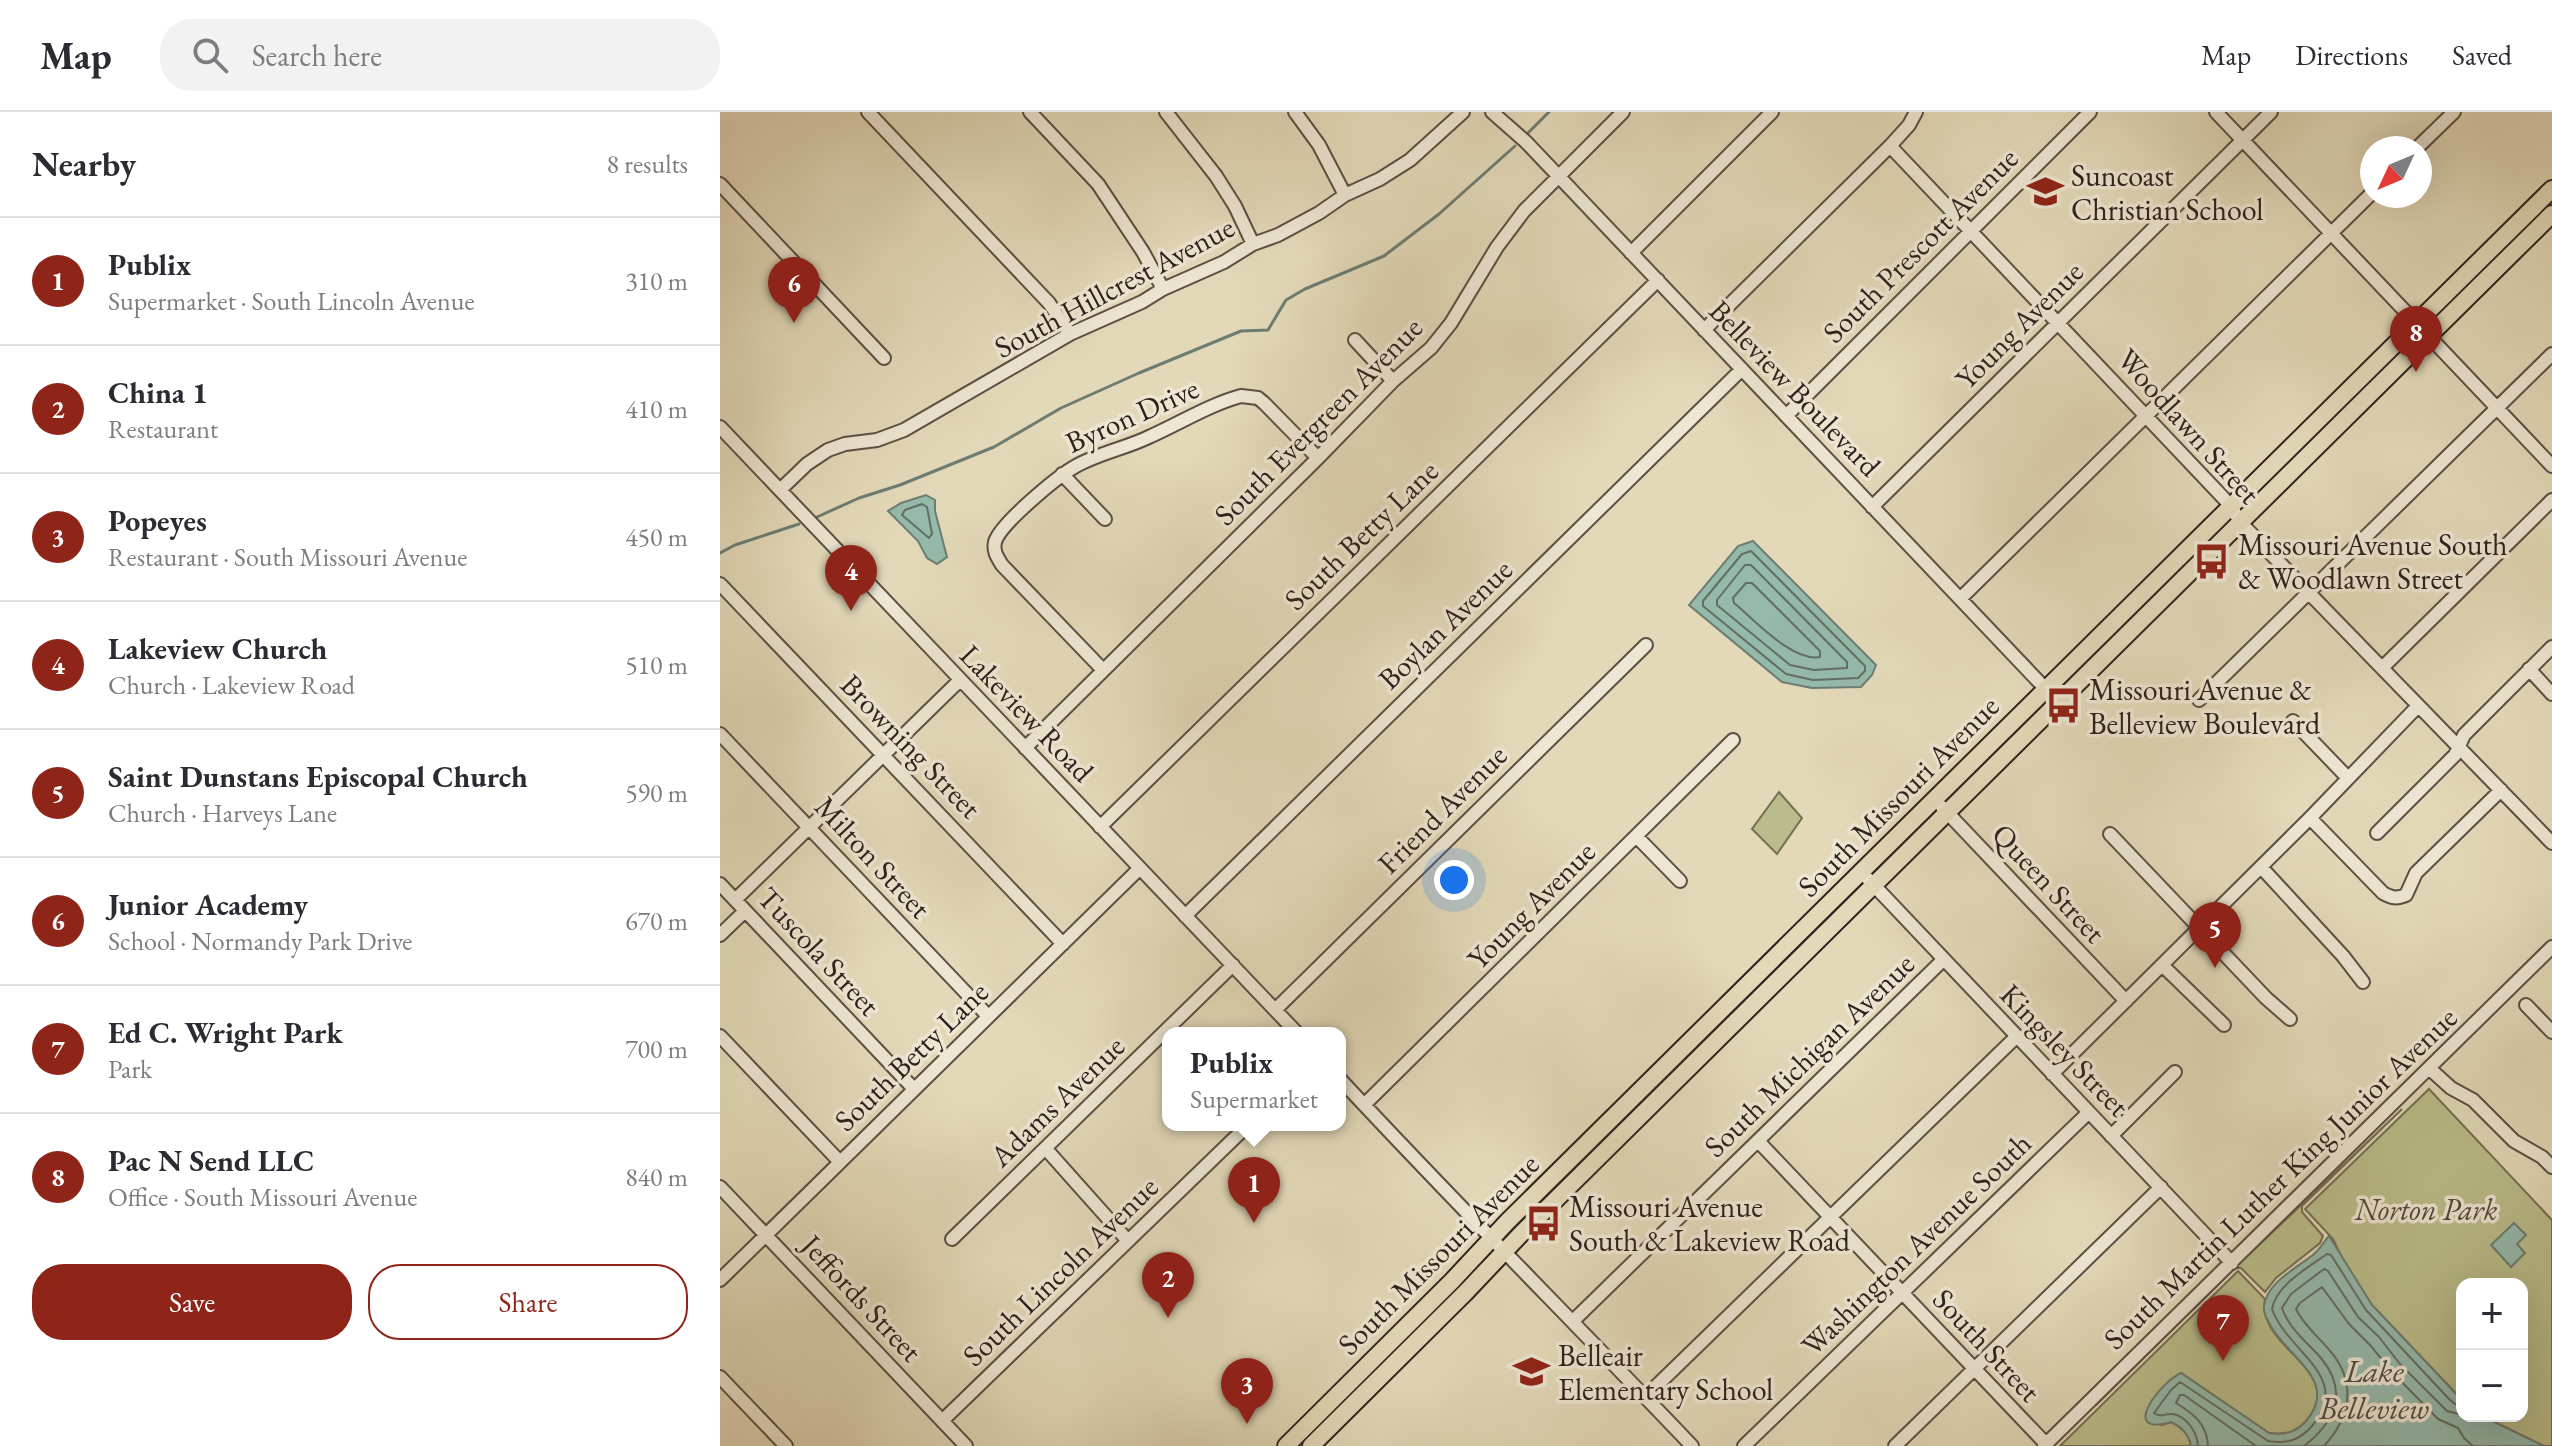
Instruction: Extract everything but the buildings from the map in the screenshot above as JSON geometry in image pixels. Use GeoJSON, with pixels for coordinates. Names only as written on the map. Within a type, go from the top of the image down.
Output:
{"type":"FeatureCollection","features":[{"type":"Feature","properties":{"kind":"main road","name":"South Missouri Avenue"},"geometry":{"type":"LineString","coordinates":[[1311,1446],[1867,879],[1935,799],[2552,189]]}},
{"type":"Feature","properties":{"kind":"main road","name":"South Missouri Avenue"},"geometry":{"type":"LineString","coordinates":[[1286,1446],[1492,1239],[1867,879],[1947,812],[2552,214]]}},
{"type":"Feature","properties":{"kind":"street"},"geometry":{"type":"LineString","coordinates":[[868,112],[1049,303],[1070,334]]}},
{"type":"Feature","properties":{"kind":"street"},"geometry":{"type":"LineString","coordinates":[[1030,112],[1098,184],[1143,252],[1163,289]]}},
{"type":"Feature","properties":{"kind":"street"},"geometry":{"type":"LineString","coordinates":[[1166,112],[1216,176],[1253,244]]}},
{"type":"Feature","properties":{"kind":"street"},"geometry":{"type":"LineString","coordinates":[[1295,112],[1319,145],[1345,195]]}},
{"type":"Feature","properties":{"kind":"street","name":"South Hillcrest Avenue"},"geometry":{"type":"LineString","coordinates":[[780,490],[807,464],[828,450],[845,444],[877,440],[904,430],[1070,334],[1142,302],[1319,213],[1345,195],[1380,179],[1410,160],[1463,112]]}},
{"type":"Feature","properties":{"kind":"street","name":"Belleview Boulevard"},"geometry":{"type":"LineString","coordinates":[[1492,112],[1658,280],[2058,702]]}},
{"type":"Feature","properties":{"kind":"street","name":"South Evergreen Avenue"},"geometry":{"type":"LineString","coordinates":[[1025,748],[1393,381],[1431,348],[1451,323],[1497,247],[1524,211],[1623,112]]}},
{"type":"Feature","properties":{"kind":"street"},"geometry":{"type":"LineString","coordinates":[[1631,253],[1772,112]]}},
{"type":"Feature","properties":{"kind":"street"},"geometry":{"type":"LineString","coordinates":[[1704,330],[1890,146],[1916,112]]}},
{"type":"Feature","properties":{"kind":"street","name":"South Prescott Avenue"},"geometry":{"type":"LineString","coordinates":[[1786,416],[2090,112]]}},
{"type":"Feature","properties":{"kind":"street"},"geometry":{"type":"LineString","coordinates":[[2216,112],[2552,466]]}},
{"type":"Feature","properties":{"kind":"street","name":"Young Avenue"},"geometry":{"type":"LineString","coordinates":[[1872,507],[2271,112]]}},
{"type":"Feature","properties":{"kind":"street"},"geometry":{"type":"LineString","coordinates":[[2429,136],[2454,112]]}},
{"type":"Feature","properties":{"kind":"street","name":"Woodlawn Street"},"geometry":{"type":"LineString","coordinates":[[1890,146],[2231,506],[2240,522],[2552,843]]}},
{"type":"Feature","properties":{"kind":"street"},"geometry":{"type":"LineString","coordinates":[[720,184],[884,358]]}},
{"type":"Feature","properties":{"kind":"street"},"geometry":{"type":"LineString","coordinates":[[1960,599],[2360,205]]}},
{"type":"Feature","properties":{"kind":"street","name":"South Betty Lane"},"geometry":{"type":"LineString","coordinates":[[1100,827],[1658,280]]}},
{"type":"Feature","properties":{"kind":"street"},"geometry":{"type":"LineString","coordinates":[[1355,340],[1393,381]]}},
{"type":"Feature","properties":{"kind":"street"},"geometry":{"type":"LineString","coordinates":[[2199,700],[2552,354]]}},
{"type":"Feature","properties":{"kind":"street","name":"Boylan Avenue"},"geometry":{"type":"LineString","coordinates":[[1185,916],[1742,369]]}},
{"type":"Feature","properties":{"kind":"street","name":"Byron Drive"},"geometry":{"type":"LineString","coordinates":[[1103,670],[996,556],[996,538],[1003,529],[1062,474],[1079,464],[1130,446],[1241,396],[1258,398],[1318,458]]}},
{"type":"Feature","properties":{"kind":"street","name":"Lakeview Road"},"geometry":{"type":"LineString","coordinates":[[720,427],[1291,1027]]}},
{"type":"Feature","properties":{"kind":"street"},"geometry":{"type":"LineString","coordinates":[[1062,474],[1105,519]]}},
{"type":"Feature","properties":{"kind":"street"},"geometry":{"type":"LineString","coordinates":[[2382,668],[2552,500]]}},
{"type":"Feature","properties":{"kind":"street","name":"Browning Street"},"geometry":{"type":"LineString","coordinates":[[720,584],[1063,944]]}},
{"type":"Feature","properties":{"kind":"street","name":"Friend Avenue"},"geometry":{"type":"LineString","coordinates":[[1275,1010],[1646,645]]}},
{"type":"Feature","properties":{"kind":"street"},"geometry":{"type":"LineString","coordinates":[[2377,833],[2455,755],[2464,735],[2552,647]]}},
{"type":"Feature","properties":{"kind":"street"},"geometry":{"type":"LineString","coordinates":[[2529,669],[2552,694]]}},
{"type":"Feature","properties":{"kind":"street"},"geometry":{"type":"LineString","coordinates":[[735,900],[960,680]]}},
{"type":"Feature","properties":{"kind":"street"},"geometry":{"type":"LineString","coordinates":[[2052,1074],[2310,818],[2418,706]]}},
{"type":"Feature","properties":{"kind":"street"},"geometry":{"type":"LineString","coordinates":[[2293,721],[2348,778]]}},
{"type":"Feature","properties":{"kind":"street","name":"Milton Street"},"geometry":{"type":"LineString","coordinates":[[720,734],[988,1016]]}},
{"type":"Feature","properties":{"kind":"street","name":"Young Avenue"},"geometry":{"type":"LineString","coordinates":[[1364,1105],[1733,740]]}},
{"type":"Feature","properties":{"kind":"street"},"geometry":{"type":"LineString","coordinates":[[2310,818],[2391,898],[2406,895],[2416,873],[2501,790]]}},
{"type":"Feature","properties":{"kind":"street","name":"Queen Street"},"geometry":{"type":"LineString","coordinates":[[1935,799],[2126,1001]]}},
{"type":"Feature","properties":{"kind":"street"},"geometry":{"type":"LineString","coordinates":[[2110,834],[2266,998],[2290,1019]]}},
{"type":"Feature","properties":{"kind":"street"},"geometry":{"type":"LineString","coordinates":[[1637,837],[1680,881]]}},
{"type":"Feature","properties":{"kind":"street"},"geometry":{"type":"LineString","coordinates":[[2261,867],[2363,982]]}},
{"type":"Feature","properties":{"kind":"street","name":"South Betty Lane"},"geometry":{"type":"LineString","coordinates":[[720,1280],[1139,869]]}},
{"type":"Feature","properties":{"kind":"street","name":"Kingsley Street"},"geometry":{"type":"LineString","coordinates":[[1867,879],[2232,1263]]}},
{"type":"Feature","properties":{"kind":"street","name":"Tuscola Street"},"geometry":{"type":"LineString","coordinates":[[720,884],[914,1089]]}},
{"type":"Feature","properties":{"kind":"street"},"geometry":{"type":"LineString","coordinates":[[720,935],[745,911]]}},
{"type":"Feature","properties":{"kind":"street","name":"South Martin Luther King Junior Avenue"},"geometry":{"type":"LineString","coordinates":[[2045,1445],[2552,947]]}},
{"type":"Feature","properties":{"kind":"street","name":"South Michigan Avenue"},"geometry":{"type":"LineString","coordinates":[[1573,1321],[1944,959]]}},
{"type":"Feature","properties":{"kind":"street","name":"Adams Avenue"},"geometry":{"type":"LineString","coordinates":[[1170,1027],[1233,965]]}},
{"type":"Feature","properties":{"kind":"street"},"geometry":{"type":"LineString","coordinates":[[2162,965],[2224,1025]]}},
{"type":"Feature","properties":{"kind":"street"},"geometry":{"type":"LineString","coordinates":[[2526,1005],[2552,1032]]}},
{"type":"Feature","properties":{"kind":"street","name":"Adams Avenue"},"geometry":{"type":"LineString","coordinates":[[952,1239],[1162,1035]]}},
{"type":"Feature","properties":{"kind":"street"},"geometry":{"type":"LineString","coordinates":[[720,1036],[840,1162]]}},
{"type":"Feature","properties":{"kind":"street"},"geometry":{"type":"LineString","coordinates":[[1646,1396],[2017,1036]]}},
{"type":"Feature","properties":{"kind":"street"},"geometry":{"type":"LineString","coordinates":[[2430,1069],[2451,1088],[2473,1100],[2514,1141],[2542,1157],[2552,1167]]}},
{"type":"Feature","properties":{"kind":"street"},"geometry":{"type":"LineString","coordinates":[[2111,1136],[2175,1072]]}},
{"type":"Feature","properties":{"kind":"street"},"geometry":{"type":"LineString","coordinates":[[1346,1086],[1692,1446]]}},
{"type":"Feature","properties":{"kind":"street","name":"Washington Avenue South"},"geometry":{"type":"LineString","coordinates":[[1744,1446],[2089,1112]]}},
{"type":"Feature","properties":{"kind":"street","name":"South Lincoln Avenue"},"geometry":{"type":"LineString","coordinates":[[942,1421],[1242,1131]]}},
{"type":"Feature","properties":{"kind":"street","name":"South Street"},"geometry":{"type":"LineString","coordinates":[[1758,1141],[2045,1445]]}},
{"type":"Feature","properties":{"kind":"street"},"geometry":{"type":"LineString","coordinates":[[1046,1149],[1128,1241]]}},
{"type":"Feature","properties":{"kind":"street","name":"Jeffords Street"},"geometry":{"type":"LineString","coordinates":[[720,1187],[966,1446]]}},
{"type":"Feature","properties":{"kind":"street"},"geometry":{"type":"LineString","coordinates":[[1895,1446],[2161,1187]]}},
{"type":"Feature","properties":{"kind":"street"},"geometry":{"type":"LineString","coordinates":[[720,1377],[786,1446]]}},
{"type":"Feature","properties":{"kind":"green space"},"geometry":{"type":"Polygon","coordinates":[[[1779,792],[1802,818],[1777,854],[1752,829],[1779,792]]]}},
{"type":"Feature","properties":{"kind":"green space","name":"Norton Park"},"geometry":{"type":"Polygon","coordinates":[[[2429,1089],[2552,1220],[2552,1446],[2544,1446],[2494,1422],[2528,1422],[2528,1278],[2456,1278],[2456,1394],[2372,1305],[2346,1266],[2333,1239],[2305,1209],[2429,1089]]]}},
{"type":"Feature","properties":{"kind":"green space"},"geometry":{"type":"Polygon","coordinates":[[[2402,1109],[2302,1206],[2302,1212],[2323,1236],[2320,1243],[2276,1278],[2265,1292],[2241,1268],[2235,1268],[2096,1405],[2137,1361],[2402,1109]]]}},
{"type":"Feature","properties":{"kind":"green space"},"geometry":{"type":"Polygon","coordinates":[[[2238,1271],[2265,1299],[2266,1317],[2274,1332],[2309,1373],[2316,1387],[2317,1402],[2299,1428],[2280,1434],[2269,1433],[2181,1373],[2170,1380],[2162,1425],[2171,1422],[2178,1426],[2187,1434],[2191,1446],[2060,1446],[2238,1271]]]}},
{"type":"Feature","properties":{"kind":"water"},"geometry":{"type":"Polygon","coordinates":[[[926,495],[935,500],[947,557],[937,564],[927,558],[918,541],[888,511],[926,495]]]}},
{"type":"Feature","properties":{"kind":"water"},"geometry":{"type":"Polygon","coordinates":[[[1753,541],[1876,665],[1861,687],[1812,688],[1782,682],[1689,605],[1738,546],[1753,541]]]}},
{"type":"Feature","properties":{"kind":"water"},"geometry":{"type":"Polygon","coordinates":[[[2514,1223],[2526,1235],[2517,1244],[2525,1253],[2511,1267],[2491,1245],[2514,1223]]]}},
{"type":"Feature","properties":{"kind":"water","name":"Lake Belleview"},"geometry":{"type":"Polygon","coordinates":[[[2329,1236],[2372,1305],[2456,1394],[2456,1422],[2494,1422],[2544,1446],[2191,1446],[2187,1434],[2175,1424],[2156,1425],[2148,1422],[2148,1407],[2154,1397],[2181,1373],[2269,1433],[2290,1432],[2307,1420],[2315,1406],[2315,1382],[2272,1328],[2264,1306],[2266,1297],[2277,1283],[2314,1254],[2329,1236]]]}},
{"type":"Feature","properties":{"kind":"waterway"},"geometry":{"type":"LineString","coordinates":[[1528,133],[1549,112]]}},
{"type":"Feature","properties":{"kind":"waterway"},"geometry":{"type":"LineString","coordinates":[[817,517],[994,447],[1061,408],[1139,373],[1241,331],[1268,330],[1286,300],[1384,256],[1439,214],[1515,146]]}},
{"type":"Feature","properties":{"kind":"waterway"},"geometry":{"type":"LineString","coordinates":[[720,553],[799,524]]}},
{"type":"Feature","properties":{"kind":"place","name":"Suncoast Christian School"},"geometry":{"type":"Point","coordinates":[2045,192]}},
{"type":"Feature","properties":{"kind":"place","name":"Junior Academy"},"geometry":{"type":"Point","coordinates":[794,323]}},
{"type":"Feature","properties":{"kind":"place","name":"Pac N Send LLC"},"geometry":{"type":"Point","coordinates":[2416,372]}},
{"type":"Feature","properties":{"kind":"place","name":"Missouri Avenue South & Woodlawn Street"},"geometry":{"type":"Point","coordinates":[2212,561]}},
{"type":"Feature","properties":{"kind":"place","name":"Lakeview Church"},"geometry":{"type":"Point","coordinates":[851,611]}},
{"type":"Feature","properties":{"kind":"place","name":"Missouri Avenue & Belleview Boulevard"},"geometry":{"type":"Point","coordinates":[2063,706]}},
{"type":"Feature","properties":{"kind":"place","name":"Saint Dunstans Episcopal Church"},"geometry":{"type":"Point","coordinates":[2215,968]}},
{"type":"Feature","properties":{"kind":"place","name":"Publix"},"geometry":{"type":"Point","coordinates":[1254,1223]}},
{"type":"Feature","properties":{"kind":"place","name":"Missouri Avenue South & Lakeview Road"},"geometry":{"type":"Point","coordinates":[1543,1223]}},
{"type":"Feature","properties":{"kind":"place","name":"China 1"},"geometry":{"type":"Point","coordinates":[1168,1318]}},
{"type":"Feature","properties":{"kind":"place","name":"Ed C. Wright Park"},"geometry":{"type":"Point","coordinates":[2223,1361]}},
{"type":"Feature","properties":{"kind":"place","name":"Belleair Elementary School"},"geometry":{"type":"Point","coordinates":[1532,1372]}},
{"type":"Feature","properties":{"kind":"place","name":"Popeyes"},"geometry":{"type":"Point","coordinates":[1247,1424]}}]}
